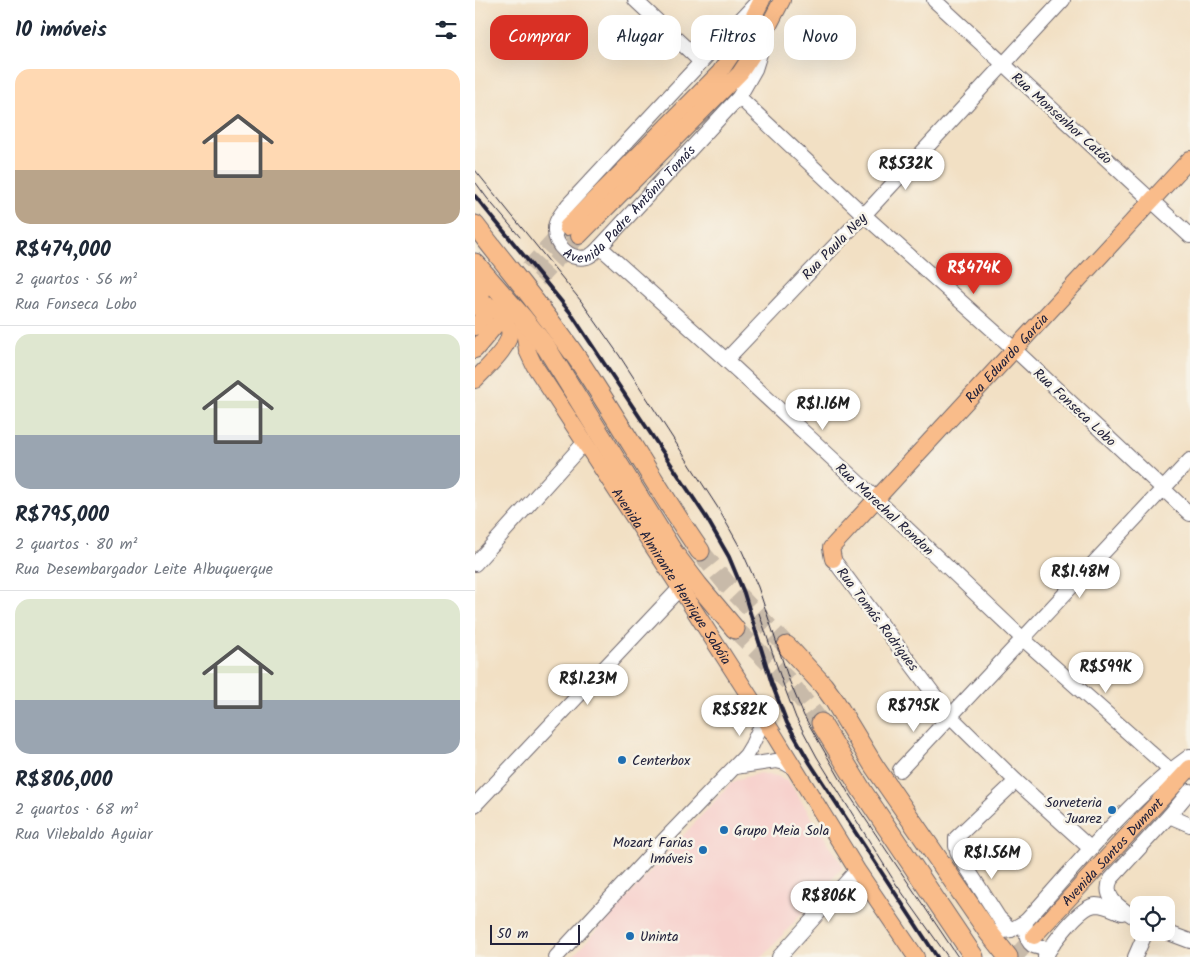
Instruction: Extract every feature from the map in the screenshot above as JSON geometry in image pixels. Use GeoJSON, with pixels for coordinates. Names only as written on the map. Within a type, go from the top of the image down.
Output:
{"type":"FeatureCollection","features":[{"type":"Feature","properties":{"kind":"highway"},"geometry":{"type":"LineString","coordinates":[[475,225],[557,329],[700,551]]}},
{"type":"Feature","properties":{"kind":"highway"},"geometry":{"type":"LineString","coordinates":[[476,264],[482,290],[478,301],[483,312]]}},
{"type":"Feature","properties":{"kind":"highway","name":"Avenida Almirante Henrique Sabóia"},"geometry":{"type":"LineString","coordinates":[[476,264],[523,316],[546,347],[673,552],[735,630]]}},
{"type":"Feature","properties":{"kind":"highway"},"geometry":{"type":"LineString","coordinates":[[787,646],[828,692],[874,766],[989,933],[1008,957]]}},
{"type":"Feature","properties":{"kind":"highway"},"geometry":{"type":"LineString","coordinates":[[821,723],[863,792],[974,957]]}},
{"type":"Feature","properties":{"kind":"main road","name":"Avenida Padre Antônio Tomás"},"geometry":{"type":"LineString","coordinates":[[754,15],[761,0]]}},
{"type":"Feature","properties":{"kind":"main road","name":"Avenida Padre Antônio Tomás"},"geometry":{"type":"LineString","coordinates":[[773,15],[781,0]]}},
{"type":"Feature","properties":{"kind":"main road","name":"Avenida Padre Antônio Tomás"},"geometry":{"type":"LineString","coordinates":[[728,60],[720,72],[573,231],[740,73],[749,60]]}},
{"type":"Feature","properties":{"kind":"main road","name":"Rua Eduardo Garcia"},"geometry":{"type":"LineString","coordinates":[[833,559],[831,548],[1190,159]]}},
{"type":"Feature","properties":{"kind":"main road"},"geometry":{"type":"LineString","coordinates":[[475,350],[485,304],[490,305],[508,326],[510,330],[509,339],[499,354],[475,380]]}},
{"type":"Feature","properties":{"kind":"main road"},"geometry":{"type":"LineString","coordinates":[[475,327],[483,312]]}},
{"type":"Feature","properties":{"kind":"main road","name":"Avenida Almirante Henrique Sabóia"},"geometry":{"type":"LineString","coordinates":[[523,316],[527,350],[534,365],[764,718],[857,870],[916,957]]}},
{"type":"Feature","properties":{"kind":"main road"},"geometry":{"type":"LineString","coordinates":[[499,354],[512,346],[518,346],[527,350]]}},
{"type":"Feature","properties":{"kind":"main road","name":"Avenida Santos Dumont"},"geometry":{"type":"LineString","coordinates":[[1034,936],[1190,768]]}},
{"type":"Feature","properties":{"kind":"street"},"geometry":{"type":"LineString","coordinates":[[635,0],[701,62]]}},
{"type":"Feature","properties":{"kind":"street","name":"Avenida Padre Antônio Tomás"},"geometry":{"type":"LineString","coordinates":[[758,60],[755,70],[739,97],[594,253],[586,257],[577,257],[568,254],[562,249],[558,243],[555,230],[557,221],[568,205],[761,0]]}},
{"type":"Feature","properties":{"kind":"street","name":"Rua Monsenhor Catão"},"geometry":{"type":"LineString","coordinates":[[934,0],[1190,236]]}},
{"type":"Feature","properties":{"kind":"street","name":"Rua Paula Ney"},"geometry":{"type":"LineString","coordinates":[[726,360],[864,215],[1063,0]]}},
{"type":"Feature","properties":{"kind":"street","name":"Rua Fonseca Lobo"},"geometry":{"type":"LineString","coordinates":[[739,97],[864,215],[1014,349],[1190,514]]}},
{"type":"Feature","properties":{"kind":"street","name":"Rua Marechal Rondon"},"geometry":{"type":"LineString","coordinates":[[600,247],[726,360],[876,499],[1023,640],[1170,770]]}},
{"type":"Feature","properties":{"kind":"street"},"geometry":{"type":"LineString","coordinates":[[475,564],[584,443]]}},
{"type":"Feature","properties":{"kind":"street"},"geometry":{"type":"LineString","coordinates":[[900,770],[1190,460]]}},
{"type":"Feature","properties":{"kind":"street","name":"Rua Tomás Rodrigues"},"geometry":{"type":"LineString","coordinates":[[833,559],[949,716],[1016,781],[1091,849]]}},
{"type":"Feature","properties":{"kind":"street"},"geometry":{"type":"LineString","coordinates":[[475,805],[680,588]]}},
{"type":"Feature","properties":{"kind":"street"},"geometry":{"type":"LineString","coordinates":[[556,957],[735,767],[752,745],[764,718]]}},
{"type":"Feature","properties":{"kind":"street","name":"Avenida Santos Dumont"},"geometry":{"type":"LineString","coordinates":[[989,933],[1011,930],[1026,921],[1134,804],[1170,770],[1190,756]]}},
{"type":"Feature","properties":{"kind":"street"},"geometry":{"type":"LineString","coordinates":[[735,767],[764,762],[780,762],[795,769]]}},
{"type":"Feature","properties":{"kind":"street"},"geometry":{"type":"LineString","coordinates":[[1011,930],[999,918],[959,854],[956,838],[1016,781]]}},
{"type":"Feature","properties":{"kind":"street","name":"Avenida Santos Dumont"},"geometry":{"type":"LineString","coordinates":[[1130,914],[1110,898],[1108,885],[1111,879],[1190,791]]}},
{"type":"Feature","properties":{"kind":"street"},"geometry":{"type":"LineString","coordinates":[[1169,816],[1190,825]]}},
{"type":"Feature","properties":{"kind":"street"},"geometry":{"type":"LineString","coordinates":[[779,957],[857,870]]}},
{"type":"Feature","properties":{"kind":"street","name":"Avenida Santos Dumont"},"geometry":{"type":"LineString","coordinates":[[1048,952],[1078,915],[1087,908],[1094,905],[1111,908],[1130,916]]}},
{"type":"Feature","properties":{"kind":"street"},"geometry":{"type":"LineString","coordinates":[[1026,921],[1025,934],[1029,943],[1048,952]]}},
{"type":"Feature","properties":{"kind":"street"},"geometry":{"type":"LineString","coordinates":[[1175,935],[1190,941]]}},
{"type":"Feature","properties":{"kind":"street"},"geometry":{"type":"LineString","coordinates":[[1135,957],[1142,941]]}},
{"type":"Feature","properties":{"kind":"shaded area"},"geometry":{"type":"Polygon","coordinates":[[[760,773],[777,776],[789,782],[842,864],[842,868],[763,957],[572,957],[731,783],[760,773]]]}},
{"type":"Feature","properties":{"kind":"tunnel"},"geometry":{"type":"LineString","coordinates":[[496,304],[565,228]]}},
{"type":"Feature","properties":{"kind":"tunnel"},"geometry":{"type":"LineString","coordinates":[[505,315],[579,236]]}},
{"type":"Feature","properties":{"kind":"tunnel"},"geometry":{"type":"LineString","coordinates":[[700,551],[726,583],[787,646]]}},
{"type":"Feature","properties":{"kind":"tunnel"},"geometry":{"type":"LineString","coordinates":[[735,629],[789,682],[821,723]]}},
{"type":"Feature","properties":{"kind":"tunnel"},"geometry":{"type":"LineString","coordinates":[[1015,957],[1034,936]]}},
{"type":"Feature","properties":{"kind":"tram line"},"geometry":{"type":"LineString","coordinates":[[475,170],[581,301],[619,355],[718,508],[742,551],[758,587],[789,680],[804,716],[850,796],[958,957]]}},
{"type":"Feature","properties":{"kind":"tram line"},"geometry":{"type":"LineString","coordinates":[[476,183],[520,237]]}},
{"type":"Feature","properties":{"kind":"tram line"},"geometry":{"type":"LineString","coordinates":[[759,613],[796,718],[817,757],[896,884],[948,957]]}},
{"type":"Feature","properties":{"kind":"railway"},"geometry":{"type":"LineString","coordinates":[[475,196],[570,312],[706,517],[729,557],[744,593],[772,684],[787,723],[810,763],[937,957]]}},
{"type":"Feature","properties":{"kind":"place","name":"Centerbox"},"geometry":{"type":"Point","coordinates":[622,760]}},
{"type":"Feature","properties":{"kind":"place","name":"Sorveteria Juarez"},"geometry":{"type":"Point","coordinates":[1112,810]}},
{"type":"Feature","properties":{"kind":"place","name":"Grupo Meia Sola"},"geometry":{"type":"Point","coordinates":[724,830]}},
{"type":"Feature","properties":{"kind":"place","name":"Mozart Farias Imóveis"},"geometry":{"type":"Point","coordinates":[703,850]}},
{"type":"Feature","properties":{"kind":"place","name":"Uninta"},"geometry":{"type":"Point","coordinates":[630,936]}}]}
